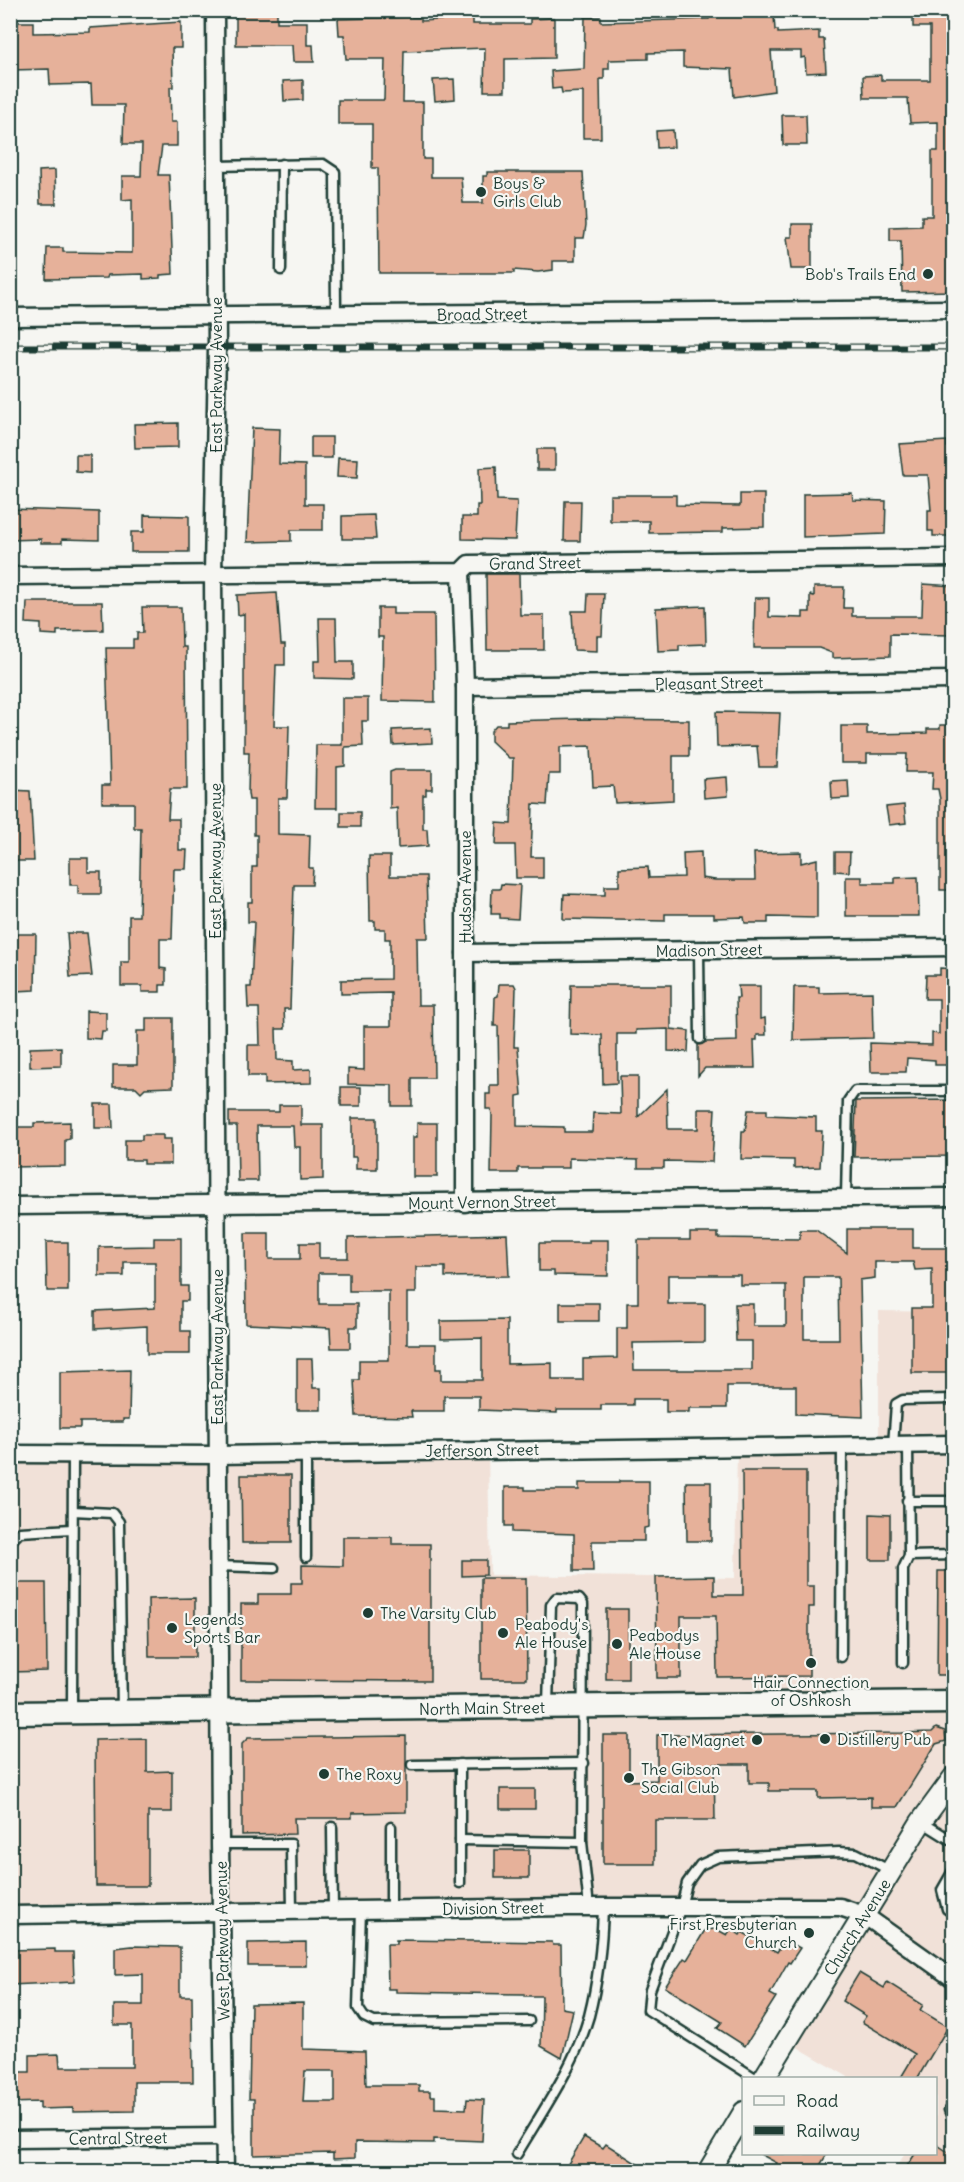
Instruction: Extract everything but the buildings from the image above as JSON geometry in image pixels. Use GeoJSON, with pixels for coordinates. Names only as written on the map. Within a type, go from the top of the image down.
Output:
{"type":"FeatureCollection","features":[{"type":"Feature","properties":{"kind":"main road","name":"North Main Street"},"geometry":{"type":"LineString","coordinates":[[10,1713],[954,1702]]}},
{"type":"Feature","properties":{"kind":"street","name":"East Parkway Avenue"},"geometry":{"type":"LineString","coordinates":[[215,10],[217,316],[213,574],[219,1711]]}},
{"type":"Feature","properties":{"kind":"street","name":"Broad Street"},"geometry":{"type":"LineString","coordinates":[[10,317],[954,309]]}},
{"type":"Feature","properties":{"kind":"street","name":"Grand Street"},"geometry":{"type":"LineString","coordinates":[[10,576],[461,572],[469,564],[954,558]]}},
{"type":"Feature","properties":{"kind":"street","name":"Hudson Avenue"},"geometry":{"type":"LineString","coordinates":[[461,572],[465,686],[465,1203]]}},
{"type":"Feature","properties":{"kind":"street","name":"Pleasant Street"},"geometry":{"type":"LineString","coordinates":[[465,686],[954,680]]}},
{"type":"Feature","properties":{"kind":"street","name":"Madison Street"},"geometry":{"type":"LineString","coordinates":[[465,953],[954,946]]}},
{"type":"Feature","properties":{"kind":"street","name":"Mount Vernon Street"},"geometry":{"type":"LineString","coordinates":[[10,1206],[954,1197]]}},
{"type":"Feature","properties":{"kind":"street","name":"Jefferson Street"},"geometry":{"type":"LineString","coordinates":[[10,1454],[218,1455],[954,1444]]}},
{"type":"Feature","properties":{"kind":"street","name":"West Parkway Avenue"},"geometry":{"type":"LineString","coordinates":[[219,1711],[225,2172]]}},
{"type":"Feature","properties":{"kind":"street","name":"Church Avenue"},"geometry":{"type":"LineString","coordinates":[[765,2077],[921,1822],[954,1777]]}},
{"type":"Feature","properties":{"kind":"street","name":"Division Street"},"geometry":{"type":"LineString","coordinates":[[10,1915],[596,1907],[840,1907],[864,1915],[898,1936],[954,1979]]}},
{"type":"Feature","properties":{"kind":"street"},"geometry":{"type":"LineString","coordinates":[[708,2172],[742,2115]]}},
{"type":"Feature","properties":{"kind":"street","name":"Central Street"},"geometry":{"type":"LineString","coordinates":[[10,2139],[225,2137]]}},
{"type":"Feature","properties":{"kind":"lane"},"geometry":{"type":"LineString","coordinates":[[281,270],[282,164]]}},
{"type":"Feature","properties":{"kind":"lane"},"geometry":{"type":"LineString","coordinates":[[216,166],[323,164],[335,172],[336,315]]}},
{"type":"Feature","properties":{"kind":"lane"},"geometry":{"type":"LineString","coordinates":[[699,950],[700,1039]]}},
{"type":"Feature","properties":{"kind":"lane"},"geometry":{"type":"LineString","coordinates":[[846,1198],[848,1101],[855,1091],[866,1089],[954,1091]]}},
{"type":"Feature","properties":{"kind":"lane"},"geometry":{"type":"LineString","coordinates":[[903,1663],[903,1569],[909,1556],[907,1501],[896,1404],[903,1400],[954,1400]]}},
{"type":"Feature","properties":{"kind":"lane"},"geometry":{"type":"LineString","coordinates":[[841,1657],[842,1446]]}},
{"type":"Feature","properties":{"kind":"lane"},"geometry":{"type":"LineString","coordinates":[[306,1453],[306,1557]]}},
{"type":"Feature","properties":{"kind":"lane"},"geometry":{"type":"LineString","coordinates":[[72,1713],[73,1454]]}},
{"type":"Feature","properties":{"kind":"lane"},"geometry":{"type":"LineString","coordinates":[[907,1501],[954,1501]]}},
{"type":"Feature","properties":{"kind":"lane"},"geometry":{"type":"LineString","coordinates":[[73,1511],[112,1513],[119,1522],[122,1712]]}},
{"type":"Feature","properties":{"kind":"lane"},"geometry":{"type":"LineString","coordinates":[[10,1542],[20,1532],[72,1528]]}},
{"type":"Feature","properties":{"kind":"lane"},"geometry":{"type":"LineString","coordinates":[[909,1556],[954,1555]]}},
{"type":"Feature","properties":{"kind":"lane"},"geometry":{"type":"LineString","coordinates":[[218,1566],[274,1568]]}},
{"type":"Feature","properties":{"kind":"lane"},"geometry":{"type":"LineString","coordinates":[[518,2154],[569,2064],[588,2018],[595,1990],[596,1907],[582,1842],[583,1604],[579,1599],[556,1598],[551,1605],[548,1708]]}},
{"type":"Feature","properties":{"kind":"lane"},"geometry":{"type":"LineString","coordinates":[[412,1765],[584,1763]]}},
{"type":"Feature","properties":{"kind":"lane"},"geometry":{"type":"LineString","coordinates":[[460,1764],[460,1883]]}},
{"type":"Feature","properties":{"kind":"lane"},"geometry":{"type":"LineString","coordinates":[[921,1822],[954,1842]]}},
{"type":"Feature","properties":{"kind":"lane"},"geometry":{"type":"LineString","coordinates":[[332,1827],[333,1911]]}},
{"type":"Feature","properties":{"kind":"lane"},"geometry":{"type":"LineString","coordinates":[[391,1827],[391,1909]]}},
{"type":"Feature","properties":{"kind":"lane"},"geometry":{"type":"LineString","coordinates":[[460,1840],[582,1842]]}},
{"type":"Feature","properties":{"kind":"lane"},"geometry":{"type":"LineString","coordinates":[[220,1844],[291,1844],[292,1911]]}},
{"type":"Feature","properties":{"kind":"lane"},"geometry":{"type":"LineString","coordinates":[[752,2077],[648,2010],[650,1990],[681,1907],[687,1883],[692,1875],[700,1865],[718,1857],[847,1852],[856,1853],[891,1872]]}},
{"type":"Feature","properties":{"kind":"lane"},"geometry":{"type":"LineString","coordinates":[[954,1869],[942,1890],[947,1909],[954,1914]]}},
{"type":"Feature","properties":{"kind":"lane"},"geometry":{"type":"LineString","coordinates":[[361,1910],[358,2008],[364,2017],[374,2022],[529,2021]]}},
{"type":"Feature","properties":{"kind":"lane"},"geometry":{"type":"LineString","coordinates":[[954,2101],[949,2116],[954,2122]]}},
{"type":"Feature","properties":{"kind":"shaded area"},"geometry":{"type":"Polygon","coordinates":[[[879,1311],[953,1312],[953,2171],[893,2171],[904,2155],[937,2155],[937,2077],[848,2077],[787,2041],[864,1915],[11,1915],[11,1454],[488,1449],[490,1575],[735,1578],[737,1447],[879,1445],[879,1311]]]}},
{"type":"Feature","properties":{"kind":"railway"},"geometry":{"type":"LineString","coordinates":[[10,347],[954,347]]}},
{"type":"Feature","properties":{"kind":"place","name":"Boys & Girls Club"},"geometry":{"type":"Point","coordinates":[481,192]}},
{"type":"Feature","properties":{"kind":"place","name":"Bob's Trails End"},"geometry":{"type":"Point","coordinates":[928,274]}},
{"type":"Feature","properties":{"kind":"place","name":"The Varsity Club"},"geometry":{"type":"Point","coordinates":[368,1613]}},
{"type":"Feature","properties":{"kind":"place","name":"Legends Sports Bar"},"geometry":{"type":"Point","coordinates":[172,1628]}},
{"type":"Feature","properties":{"kind":"place","name":"Peabody's Ale House"},"geometry":{"type":"Point","coordinates":[503,1633]}},
{"type":"Feature","properties":{"kind":"place","name":"Peabodys Ale House"},"geometry":{"type":"Point","coordinates":[617,1644]}},
{"type":"Feature","properties":{"kind":"place","name":"Hair Connection of Oshkosh"},"geometry":{"type":"Point","coordinates":[811,1663]}},
{"type":"Feature","properties":{"kind":"place","name":"Distillery Pub"},"geometry":{"type":"Point","coordinates":[825,1739]}},
{"type":"Feature","properties":{"kind":"place","name":"The Magnet"},"geometry":{"type":"Point","coordinates":[757,1740]}},
{"type":"Feature","properties":{"kind":"place","name":"The Roxy"},"geometry":{"type":"Point","coordinates":[324,1774]}},
{"type":"Feature","properties":{"kind":"place","name":"The Gibson Social Club"},"geometry":{"type":"Point","coordinates":[629,1778]}},
{"type":"Feature","properties":{"kind":"place","name":"First Presbyterian Church"},"geometry":{"type":"Point","coordinates":[809,1933]}}]}
